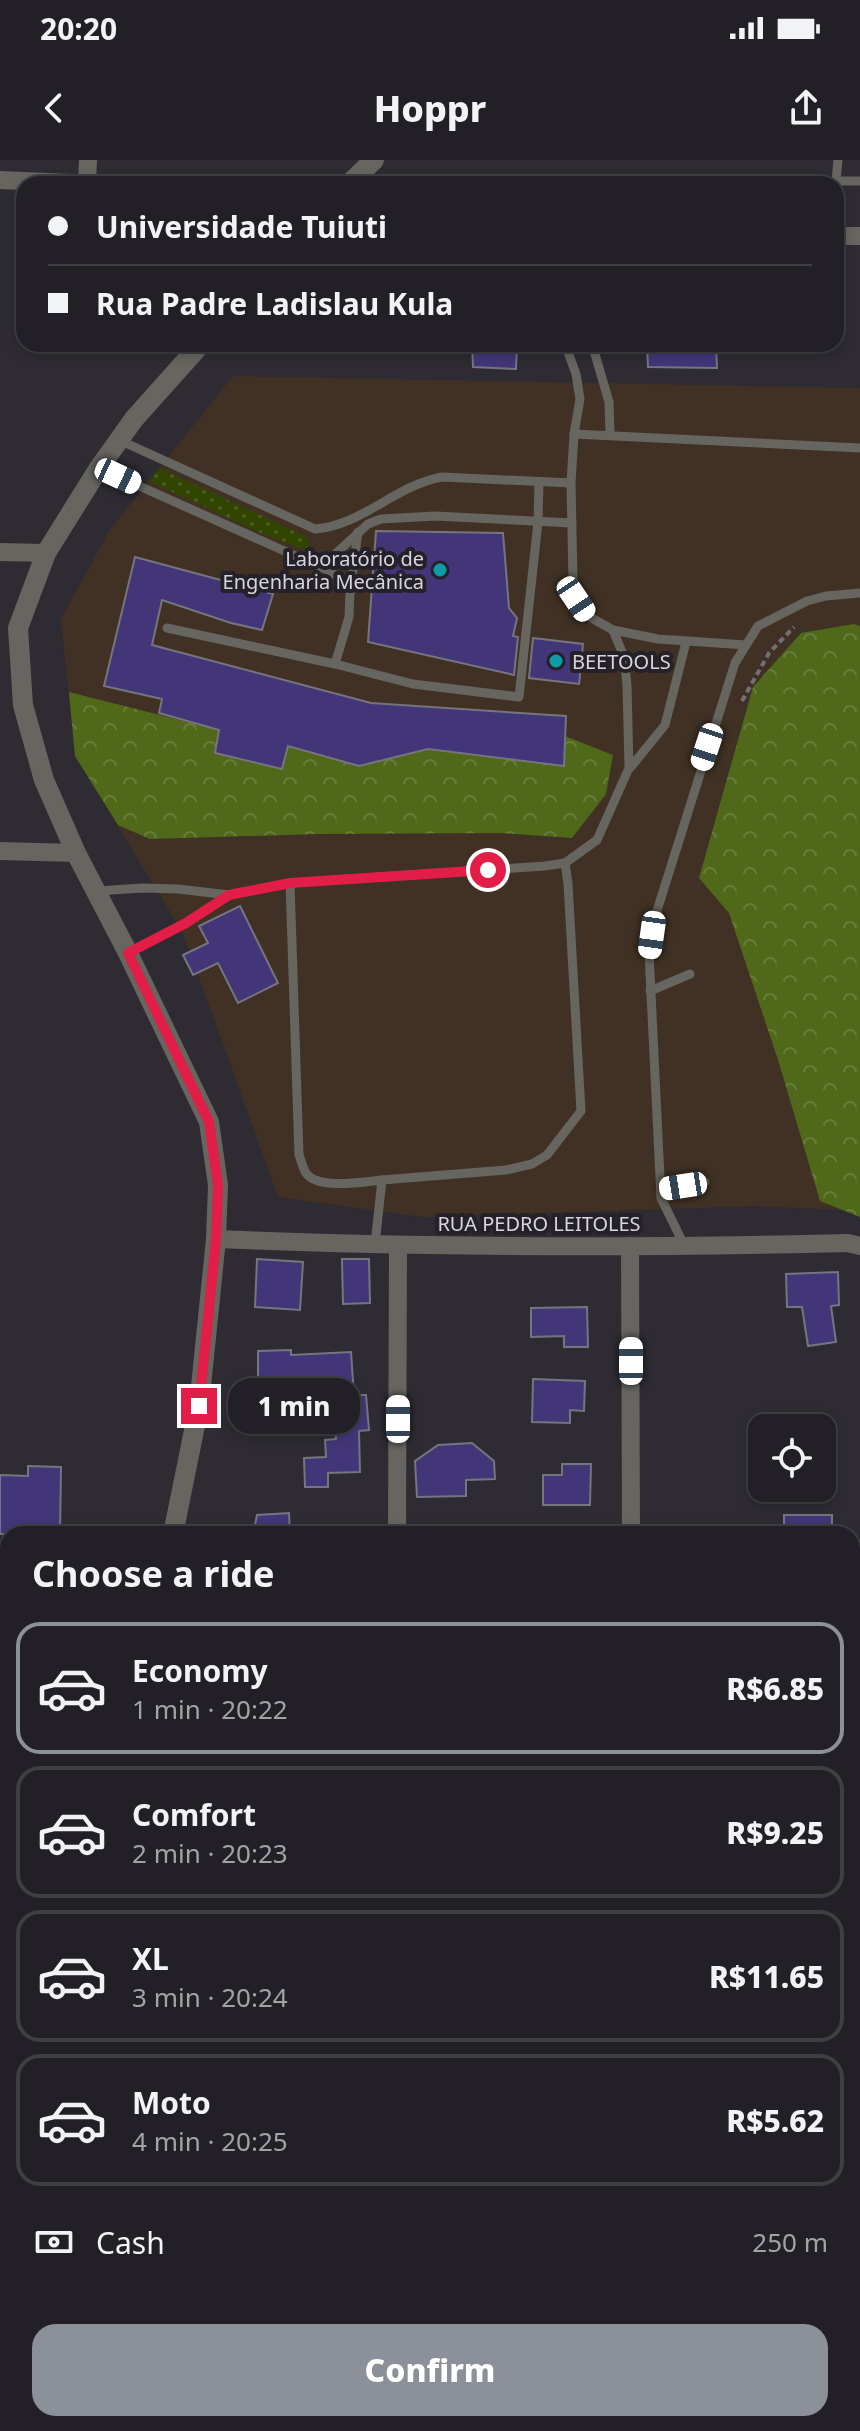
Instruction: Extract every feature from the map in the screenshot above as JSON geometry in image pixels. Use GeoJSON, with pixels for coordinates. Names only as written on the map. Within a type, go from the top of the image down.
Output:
{"type":"FeatureCollection","features":[{"type":"Feature","properties":{"kind":"street"},"geometry":{"type":"LineString","coordinates":[[357,176],[372,161]]}},
{"type":"Feature","properties":{"kind":"street"},"geometry":{"type":"LineString","coordinates":[[175,1526],[199,1406],[216,1239],[218,1185],[209,1122],[76,853],[44,780],[23,705],[18,628],[46,553],[99,468],[151,399],[194,352]]}},
{"type":"Feature","properties":{"kind":"street"},"geometry":{"type":"LineString","coordinates":[[0,552],[46,553]]}},
{"type":"Feature","properties":{"kind":"street"},"geometry":{"type":"LineString","coordinates":[[0,851],[76,853]]}},
{"type":"Feature","properties":{"kind":"street","name":"RUA PEDRO LEITOLES"},"geometry":{"type":"LineString","coordinates":[[216,1239],[374,1246],[685,1247],[848,1243],[860,1246]]}},
{"type":"Feature","properties":{"kind":"street"},"geometry":{"type":"LineString","coordinates":[[397,1526],[398,1246]]}},
{"type":"Feature","properties":{"kind":"street"},"geometry":{"type":"LineString","coordinates":[[630,1246],[631,1526]]}},
{"type":"Feature","properties":{"kind":"lane"},"geometry":{"type":"LineString","coordinates":[[568,352],[580,399],[571,483],[576,599],[588,616],[613,630],[686,642],[746,645]]}},
{"type":"Feature","properties":{"kind":"lane"},"geometry":{"type":"LineString","coordinates":[[594,352],[609,402],[610,435]]}},
{"type":"Feature","properties":{"kind":"lane"},"geometry":{"type":"LineString","coordinates":[[574,434],[860,448]]}},
{"type":"Feature","properties":{"kind":"lane"},"geometry":{"type":"LineString","coordinates":[[119,440],[315,529],[342,524],[423,480],[442,477],[571,483]]}},
{"type":"Feature","properties":{"kind":"lane"},"geometry":{"type":"LineString","coordinates":[[99,468],[308,562],[342,579],[350,591]]}},
{"type":"Feature","properties":{"kind":"lane"},"geometry":{"type":"LineString","coordinates":[[167,628],[413,684],[519,697],[538,522],[539,482]]}},
{"type":"Feature","properties":{"kind":"lane"},"geometry":{"type":"LineString","coordinates":[[308,562],[333,556],[368,524],[381,519],[435,516],[572,523]]}},
{"type":"Feature","properties":{"kind":"lane"},"geometry":{"type":"LineString","coordinates":[[335,664],[349,617],[358,532]]}},
{"type":"Feature","properties":{"kind":"lane"},"geometry":{"type":"LineString","coordinates":[[685,1247],[661,1198],[649,953],[655,917],[735,663],[758,626],[807,601],[860,593]]}},
{"type":"Feature","properties":{"kind":"lane"},"geometry":{"type":"LineString","coordinates":[[613,630],[624,657],[629,768]]}},
{"type":"Feature","properties":{"kind":"lane"},"geometry":{"type":"LineString","coordinates":[[96,891],[142,888],[229,895],[290,883],[565,863],[597,840],[629,768],[665,725],[686,642]]}},
{"type":"Feature","properties":{"kind":"lane"},"geometry":{"type":"LineString","coordinates":[[290,883],[299,1155],[306,1174],[316,1182],[344,1183],[506,1170],[532,1164],[547,1155],[581,1111],[565,863]]}},
{"type":"Feature","properties":{"kind":"lane"},"geometry":{"type":"LineString","coordinates":[[128,953],[186,923],[229,895]]}},
{"type":"Feature","properties":{"kind":"lane"},"geometry":{"type":"LineString","coordinates":[[650,991],[690,974]]}},
{"type":"Feature","properties":{"kind":"lane"},"geometry":{"type":"LineString","coordinates":[[374,1246],[382,1180]]}},
{"type":"Feature","properties":{"kind":"lane"},"geometry":{"type":"LineString","coordinates":[[661,1189],[705,1182]]}},
{"type":"Feature","properties":{"kind":"path"},"geometry":{"type":"LineString","coordinates":[[737,709],[769,653],[794,626]]}},
{"type":"Feature","properties":{"kind":"shaded area"},"geometry":{"type":"Polygon","coordinates":[[[233,376],[860,388],[860,1211],[757,1206],[423,1217],[278,1197],[183,933],[75,756],[61,619],[109,531],[233,376]]]}},
{"type":"Feature","properties":{"kind":"green space"},"geometry":{"type":"Polygon","coordinates":[[[159,468],[307,537],[309,545],[299,548],[254,530],[149,481],[159,468]]]}},
{"type":"Feature","properties":{"kind":"green space"},"geometry":{"type":"Polygon","coordinates":[[[854,624],[860,626],[860,1217],[820,1201],[779,1063],[729,913],[699,878],[753,687],[801,633],[854,624]]]}},
{"type":"Feature","properties":{"kind":"green space"},"geometry":{"type":"Polygon","coordinates":[[[69,692],[219,730],[215,753],[282,769],[288,746],[359,766],[428,749],[564,765],[565,736],[613,755],[606,794],[572,838],[500,833],[150,839],[118,825],[75,756],[69,692]]]}},
{"type":"Feature","properties":{"kind":"building"},"geometry":{"type":"Polygon","coordinates":[[[472,352],[517,352],[516,369],[473,367],[472,352]]]}},
{"type":"Feature","properties":{"kind":"building"},"geometry":{"type":"Polygon","coordinates":[[[647,352],[716,352],[717,368],[648,367],[647,352]]]}},
{"type":"Feature","properties":{"kind":"building","name":"Laboratório de Engenharia Mecânica"},"geometry":{"type":"Polygon","coordinates":[[[376,531],[503,533],[509,608],[517,618],[513,636],[518,637],[514,675],[368,642],[376,531]]]}},
{"type":"Feature","properties":{"kind":"building"},"geometry":{"type":"Polygon","coordinates":[[[135,557],[273,594],[262,630],[162,600],[152,645],[371,703],[566,716],[564,766],[428,749],[359,766],[288,746],[282,769],[215,753],[219,730],[159,713],[162,699],[104,686],[135,557]]]}},
{"type":"Feature","properties":{"kind":"building","name":"BEETOOLS"},"geometry":{"type":"Polygon","coordinates":[[[533,638],[583,644],[579,684],[529,678],[533,638]]]}},
{"type":"Feature","properties":{"kind":"building"},"geometry":{"type":"Polygon","coordinates":[[[240,906],[278,983],[238,1003],[218,963],[193,975],[183,955],[208,943],[199,926],[240,906]]]}},
{"type":"Feature","properties":{"kind":"building"},"geometry":{"type":"Polygon","coordinates":[[[257,1259],[303,1262],[300,1310],[255,1307],[257,1259]]]}},
{"type":"Feature","properties":{"kind":"building"},"geometry":{"type":"Polygon","coordinates":[[[342,1259],[369,1259],[370,1303],[343,1304],[342,1259]]]}},
{"type":"Feature","properties":{"kind":"building"},"geometry":{"type":"Polygon","coordinates":[[[838,1272],[839,1305],[831,1306],[836,1342],[808,1346],[802,1307],[787,1307],[786,1274],[838,1272]]]}},
{"type":"Feature","properties":{"kind":"building"},"geometry":{"type":"Polygon","coordinates":[[[587,1307],[588,1347],[564,1347],[564,1336],[531,1337],[531,1308],[587,1307]]]}},
{"type":"Feature","properties":{"kind":"building"},"geometry":{"type":"Polygon","coordinates":[[[291,1350],[291,1355],[351,1352],[354,1395],[366,1395],[369,1430],[359,1431],[360,1472],[328,1473],[328,1487],[305,1487],[304,1458],[326,1457],[325,1440],[336,1439],[332,1392],[324,1392],[323,1388],[287,1389],[289,1430],[252,1432],[250,1392],[258,1391],[258,1351],[291,1350]]]}},
{"type":"Feature","properties":{"kind":"building"},"geometry":{"type":"Polygon","coordinates":[[[533,1379],[585,1381],[584,1411],[570,1410],[570,1423],[532,1422],[533,1379]]]}},
{"type":"Feature","properties":{"kind":"building"},"geometry":{"type":"Polygon","coordinates":[[[472,1443],[494,1461],[495,1479],[466,1480],[466,1496],[417,1497],[415,1461],[438,1445],[472,1443]]]}},
{"type":"Feature","properties":{"kind":"building"},"geometry":{"type":"Polygon","coordinates":[[[562,1464],[591,1464],[590,1505],[543,1505],[543,1475],[562,1475],[562,1464]]]}},
{"type":"Feature","properties":{"kind":"building"},"geometry":{"type":"Polygon","coordinates":[[[28,1466],[61,1467],[60,1526],[0,1526],[0,1475],[28,1476],[28,1466]]]}},
{"type":"Feature","properties":{"kind":"building"},"geometry":{"type":"Polygon","coordinates":[[[289,1513],[290,1526],[255,1526],[257,1515],[289,1513]]]}},
{"type":"Feature","properties":{"kind":"building"},"geometry":{"type":"Polygon","coordinates":[[[784,1515],[832,1515],[832,1526],[784,1526],[784,1515]]]}},
{"type":"Feature","properties":{"kind":"place","name":"Laboratório de Engenharia Mecânica"},"geometry":{"type":"Point","coordinates":[440,570]}},
{"type":"Feature","properties":{"kind":"place","name":"BEETOOLS"},"geometry":{"type":"Point","coordinates":[556,661]}},
{"type":"Feature","properties":{"kind":"route"},"geometry":{"type":"LineString","coordinates":[[199,1406],[216,1239],[218,1185],[209,1122],[128,953],[186,923],[229,895],[290,883],[488,870]]}}]}
